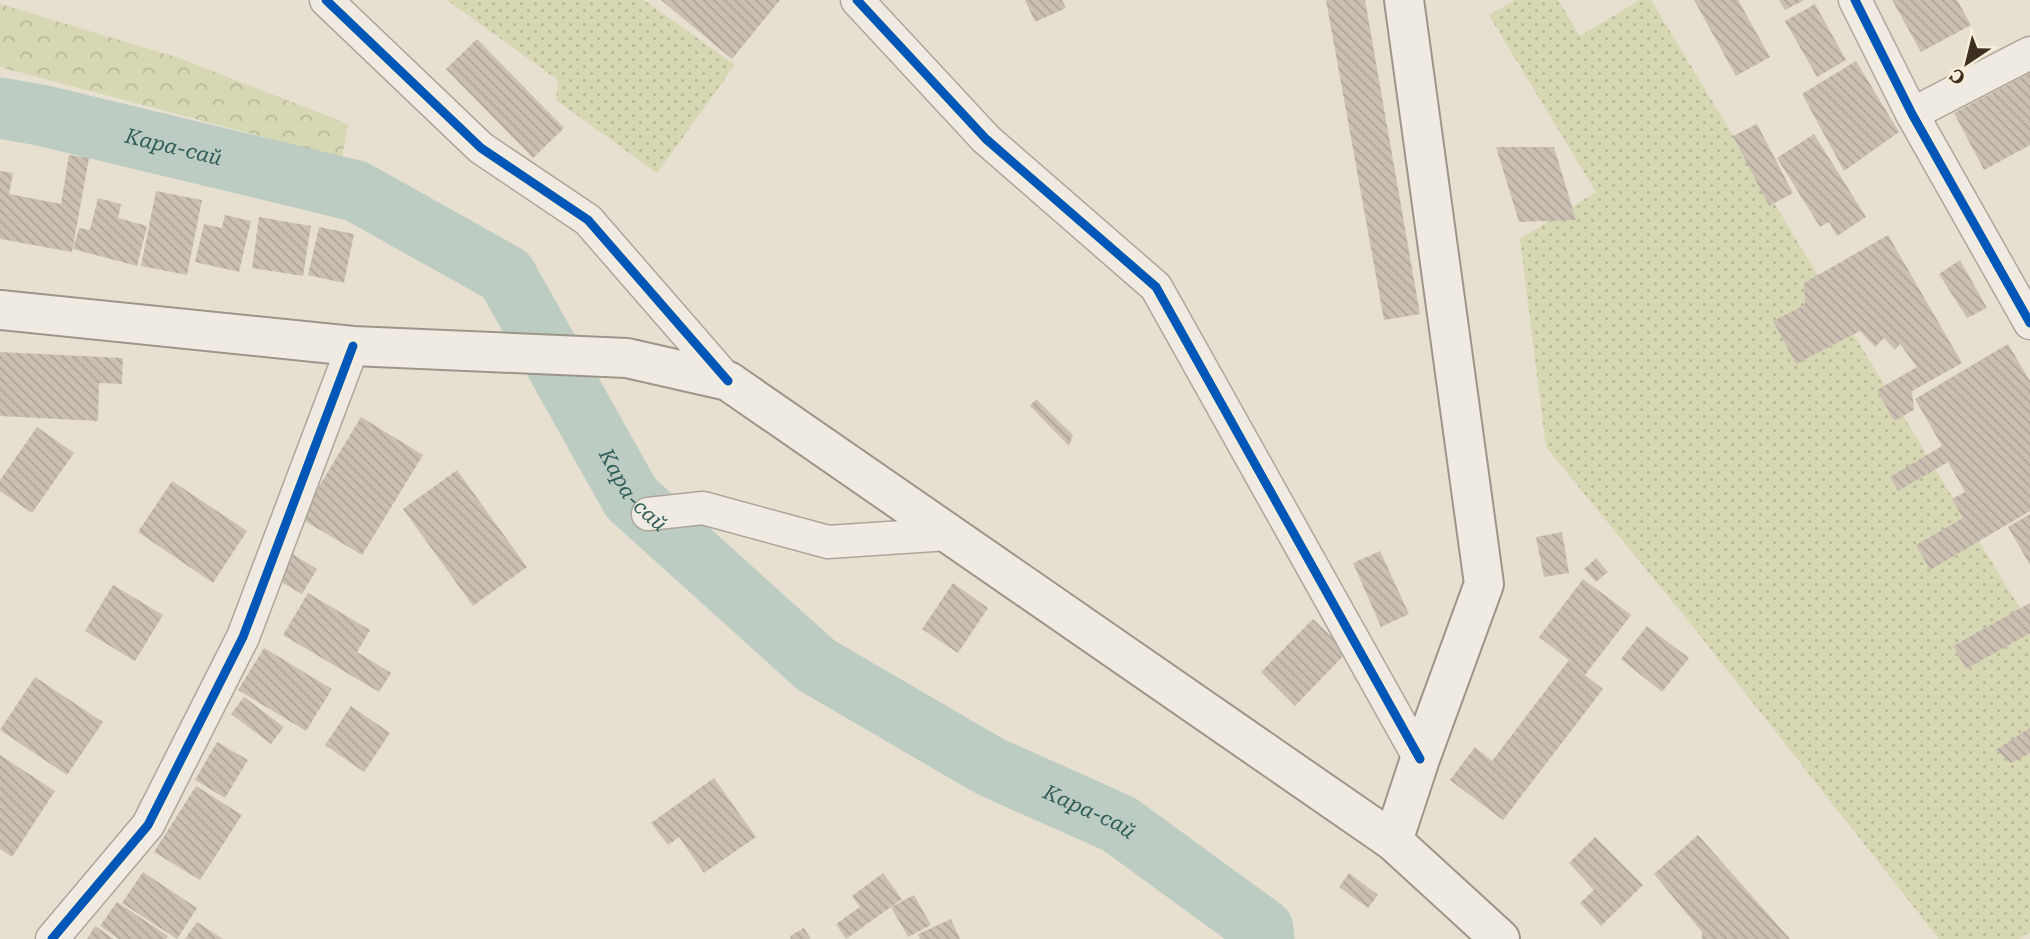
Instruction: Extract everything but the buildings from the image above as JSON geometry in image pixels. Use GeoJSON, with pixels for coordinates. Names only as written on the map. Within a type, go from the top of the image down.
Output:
{"type":"FeatureCollection","features":[{"type":"Feature","properties":{"kind":"main road"},"geometry":{"type":"LineString","coordinates":[[1393,841],[1484,584],[1404,0]]}},
{"type":"Feature","properties":{"kind":"main road"},"geometry":{"type":"LineString","coordinates":[[0,310],[353,346],[627,358],[728,381],[1393,841],[1500,939]]}},
{"type":"Feature","properties":{"kind":"street"},"geometry":{"type":"LineString","coordinates":[[326,0],[481,148],[588,220],[728,381]]}},
{"type":"Feature","properties":{"kind":"street"},"geometry":{"type":"LineString","coordinates":[[857,0],[986,139],[1156,287],[1420,759]]}},
{"type":"Feature","properties":{"kind":"street"},"geometry":{"type":"LineString","coordinates":[[1855,0],[1912,114],[2030,323]]}},
{"type":"Feature","properties":{"kind":"street"},"geometry":{"type":"LineString","coordinates":[[1912,114],[2030,53]]}},
{"type":"Feature","properties":{"kind":"street"},"geometry":{"type":"LineString","coordinates":[[52,939],[148,825],[243,637],[353,346]]}},
{"type":"Feature","properties":{"kind":"street"},"geometry":{"type":"LineString","coordinates":[[648,514],[703,509],[828,542],[949,534]]}},
{"type":"Feature","properties":{"kind":"green space"},"geometry":{"type":"Polygon","coordinates":[[[447,0],[644,0],[735,65],[657,173],[556,100],[558,80],[447,0]]]}},
{"type":"Feature","properties":{"kind":"green space"},"geometry":{"type":"Polygon","coordinates":[[[1515,0],[1558,0],[1580,36],[1640,0],[1651,0],[2030,625],[2030,932],[2019,939],[1939,939],[1690,623],[1546,447],[1520,239],[1596,192],[1489,15],[1515,0]]]}},
{"type":"Feature","properties":{"kind":"green space"},"geometry":{"type":"Polygon","coordinates":[[[0,4],[179,58],[348,124],[342,158],[0,67],[0,4]]]}},
{"type":"Feature","properties":{"kind":"waterway","name":"Кара-сай"},"geometry":{"type":"LineString","coordinates":[[0,108],[40,115],[356,191],[506,275],[631,498],[816,665],[991,767],[1119,824],[1263,929],[1264,939]]}},
{"type":"Feature","properties":{"kind":"cycle path"},"geometry":{"type":"LineString","coordinates":[[326,0],[481,148],[588,220],[728,381]]}},
{"type":"Feature","properties":{"kind":"cycle path"},"geometry":{"type":"LineString","coordinates":[[857,0],[986,139],[1156,287],[1420,759]]}},
{"type":"Feature","properties":{"kind":"cycle path"},"geometry":{"type":"LineString","coordinates":[[1855,0],[1912,114],[2030,323]]}},
{"type":"Feature","properties":{"kind":"cycle path"},"geometry":{"type":"LineString","coordinates":[[52,939],[148,825],[243,637],[353,346]]}}]}
